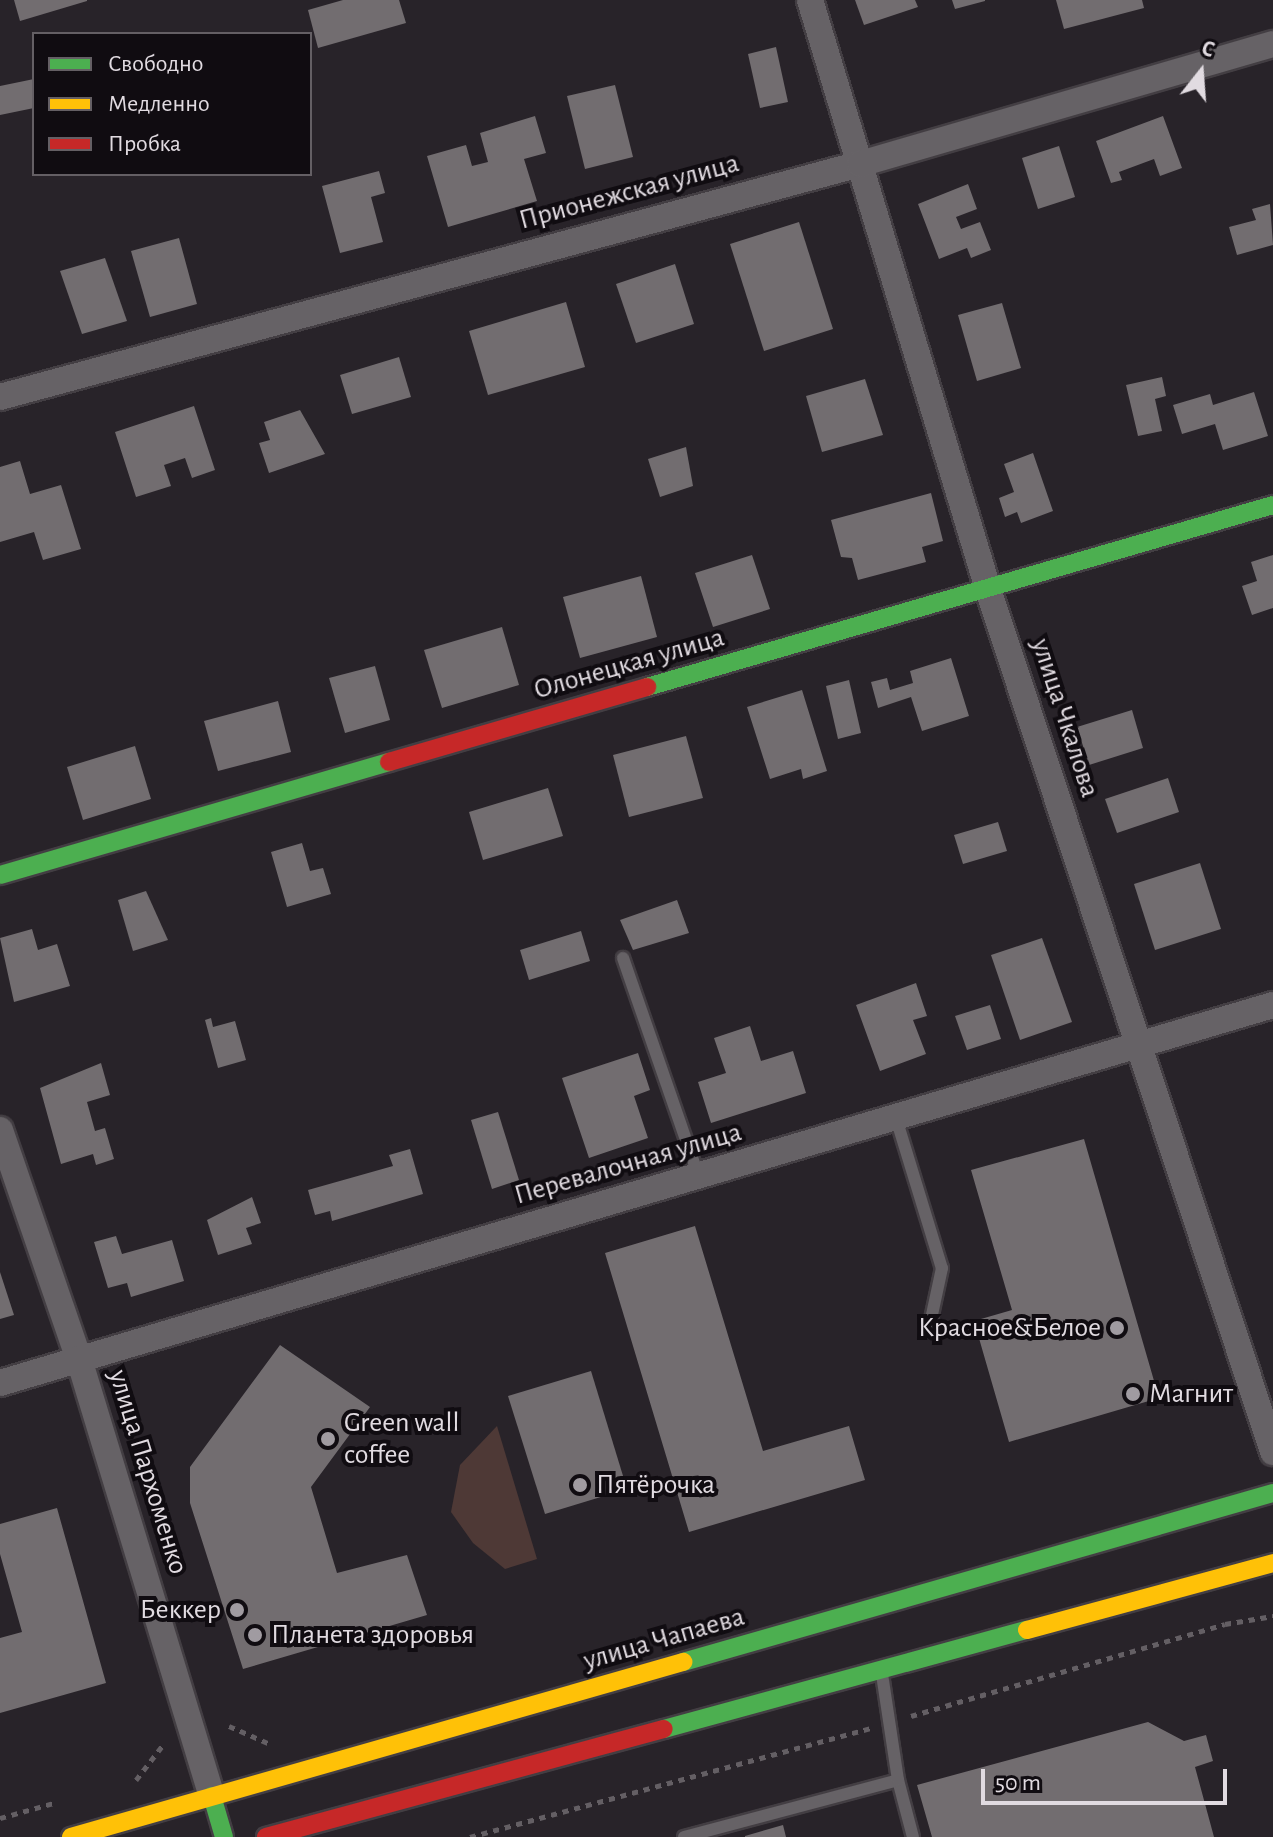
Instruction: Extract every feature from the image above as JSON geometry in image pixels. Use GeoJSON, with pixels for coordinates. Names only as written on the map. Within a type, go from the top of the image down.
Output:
{"type":"FeatureCollection","features":[{"type":"Feature","properties":{"kind":"main road","name":"Олонецкая улица"},"geometry":{"type":"LineString","coordinates":[[0,875],[1273,505]]}},
{"type":"Feature","properties":{"kind":"main road","name":"улица Чапаева"},"geometry":{"type":"LineString","coordinates":[[71,1837],[1273,1493]]}},
{"type":"Feature","properties":{"kind":"main road"},"geometry":{"type":"LineString","coordinates":[[266,1837],[882,1674],[1273,1563]]}},
{"type":"Feature","properties":{"kind":"main road","name":"улица Пархоменко"},"geometry":{"type":"LineString","coordinates":[[212,1796],[224,1837]]}},
{"type":"Feature","properties":{"kind":"street","name":"улица Чкалова"},"geometry":{"type":"LineString","coordinates":[[810,0],[988,589],[1273,1452]]}},
{"type":"Feature","properties":{"kind":"street","name":"Прионежская улица"},"geometry":{"type":"LineString","coordinates":[[0,397],[860,164],[1273,44]]}},
{"type":"Feature","properties":{"kind":"street","name":"Перевалочная улица"},"geometry":{"type":"LineString","coordinates":[[0,1383],[1273,1005]]}},
{"type":"Feature","properties":{"kind":"street","name":"улица Пархоменко"},"geometry":{"type":"LineString","coordinates":[[0,1130],[79,1359],[212,1796]]}},
{"type":"Feature","properties":{"kind":"lane"},"geometry":{"type":"LineString","coordinates":[[623,958],[699,1177]]}},
{"type":"Feature","properties":{"kind":"lane"},"geometry":{"type":"LineString","coordinates":[[896,1118],[942,1268],[930,1324]]}},
{"type":"Feature","properties":{"kind":"lane"},"geometry":{"type":"LineString","coordinates":[[882,1674],[898,1780],[913,1837]]}},
{"type":"Feature","properties":{"kind":"lane"},"geometry":{"type":"LineString","coordinates":[[684,1837],[898,1780]]}},
{"type":"Feature","properties":{"kind":"path"},"geometry":{"type":"LineString","coordinates":[[123,1784],[135,1781],[163,1745]]}},
{"type":"Feature","properties":{"kind":"path"},"geometry":{"type":"LineString","coordinates":[[0,1818],[73,1798]]}},
{"type":"Feature","properties":{"kind":"shaded area"},"geometry":{"type":"Polygon","coordinates":[[[497,1426],[537,1559],[505,1569],[473,1543],[451,1512],[460,1465],[497,1426]]]}},
{"type":"Feature","properties":{"kind":"building"},"geometry":{"type":"Polygon","coordinates":[[[14,0],[87,0],[87,1],[20,21],[14,0]]]}},
{"type":"Feature","properties":{"kind":"building"},"geometry":{"type":"Polygon","coordinates":[[[343,0],[399,0],[406,23],[318,48],[308,10],[343,0]]]}},
{"type":"Feature","properties":{"kind":"building"},"geometry":{"type":"Polygon","coordinates":[[[855,0],[915,0],[918,7],[864,25],[855,0]]]}},
{"type":"Feature","properties":{"kind":"building"},"geometry":{"type":"Polygon","coordinates":[[[952,0],[985,0],[985,1],[955,9],[952,0]]]}},
{"type":"Feature","properties":{"kind":"building"},"geometry":{"type":"Polygon","coordinates":[[[1056,0],[1142,0],[1144,8],[1064,29],[1056,0]]]}},
{"type":"Feature","properties":{"kind":"building"},"geometry":{"type":"Polygon","coordinates":[[[776,47],[788,102],[760,108],[748,54],[776,47]]]}},
{"type":"Feature","properties":{"kind":"building"},"geometry":{"type":"Polygon","coordinates":[[[32,79],[32,108],[0,115],[0,86],[32,79]]]}},
{"type":"Feature","properties":{"kind":"building"},"geometry":{"type":"Polygon","coordinates":[[[615,85],[633,157],[585,169],[567,96],[615,85]]]}},
{"type":"Feature","properties":{"kind":"building"},"geometry":{"type":"Polygon","coordinates":[[[535,116],[546,153],[524,159],[537,201],[448,227],[427,156],[466,145],[472,166],[488,162],[480,133],[535,116]]]}},
{"type":"Feature","properties":{"kind":"building"},"geometry":{"type":"Polygon","coordinates":[[[1163,116],[1182,168],[1160,176],[1154,159],[1119,172],[1122,180],[1111,183],[1096,141],[1163,116]]]}},
{"type":"Feature","properties":{"kind":"building"},"geometry":{"type":"Polygon","coordinates":[[[1059,146],[1075,197],[1038,209],[1022,158],[1059,146]]]}},
{"type":"Feature","properties":{"kind":"building"},"geometry":{"type":"Polygon","coordinates":[[[379,171],[385,193],[371,197],[383,242],[340,253],[322,186],[379,171]]]}},
{"type":"Feature","properties":{"kind":"building"},"geometry":{"type":"Polygon","coordinates":[[[968,184],[977,209],[956,217],[961,229],[980,222],[991,250],[971,258],[967,248],[939,259],[918,204],[968,184]]]}},
{"type":"Feature","properties":{"kind":"building"},"geometry":{"type":"Polygon","coordinates":[[[1270,204],[1273,245],[1237,255],[1229,227],[1256,220],[1252,209],[1270,204]]]}},
{"type":"Feature","properties":{"kind":"building"},"geometry":{"type":"Polygon","coordinates":[[[799,222],[833,329],[764,351],[730,244],[799,222]]]}},
{"type":"Feature","properties":{"kind":"building"},"geometry":{"type":"Polygon","coordinates":[[[179,238],[197,304],[150,317],[131,251],[179,238]]]}},
{"type":"Feature","properties":{"kind":"building"},"geometry":{"type":"Polygon","coordinates":[[[105,258],[127,321],[82,334],[60,271],[105,258]]]}},
{"type":"Feature","properties":{"kind":"building"},"geometry":{"type":"Polygon","coordinates":[[[675,264],[694,324],[636,343],[616,284],[675,264]]]}},
{"type":"Feature","properties":{"kind":"building"},"geometry":{"type":"Polygon","coordinates":[[[566,302],[585,367],[488,395],[469,331],[566,302]]]}},
{"type":"Feature","properties":{"kind":"building"},"geometry":{"type":"Polygon","coordinates":[[[1002,303],[1021,368],[977,381],[958,315],[1002,303]]]}},
{"type":"Feature","properties":{"kind":"building"},"geometry":{"type":"Polygon","coordinates":[[[399,357],[411,397],[352,414],[340,375],[399,357]]]}},
{"type":"Feature","properties":{"kind":"building"},"geometry":{"type":"Polygon","coordinates":[[[1162,377],[1166,396],[1155,399],[1162,431],[1138,436],[1126,385],[1162,377]]]}},
{"type":"Feature","properties":{"kind":"building"},"geometry":{"type":"Polygon","coordinates":[[[865,379],[883,435],[822,452],[806,396],[865,379]]]}},
{"type":"Feature","properties":{"kind":"building"},"geometry":{"type":"Polygon","coordinates":[[[1254,392],[1268,436],[1223,450],[1215,424],[1182,434],[1173,405],[1210,394],[1213,405],[1254,392]]]}},
{"type":"Feature","properties":{"kind":"building"},"geometry":{"type":"Polygon","coordinates":[[[194,406],[215,470],[192,478],[185,458],[164,465],[171,486],[136,497],[115,432],[194,406]]]}},
{"type":"Feature","properties":{"kind":"building"},"geometry":{"type":"Polygon","coordinates":[[[300,410],[325,454],[269,473],[259,443],[270,440],[264,422],[300,410]]]}},
{"type":"Feature","properties":{"kind":"building"},"geometry":{"type":"Polygon","coordinates":[[[686,447],[693,486],[660,497],[648,459],[686,447]]]}},
{"type":"Feature","properties":{"kind":"building"},"geometry":{"type":"Polygon","coordinates":[[[1033,453],[1053,511],[1021,523],[1017,512],[1005,517],[999,498],[1014,492],[1004,464],[1033,453]]]}},
{"type":"Feature","properties":{"kind":"building"},"geometry":{"type":"Polygon","coordinates":[[[20,461],[30,494],[61,485],[81,549],[43,560],[34,532],[0,542],[0,467],[20,461]]]}},
{"type":"Feature","properties":{"kind":"building"},"geometry":{"type":"Polygon","coordinates":[[[931,493],[943,541],[922,547],[926,562],[858,580],[852,558],[841,557],[831,520],[931,493]]]}},
{"type":"Feature","properties":{"kind":"building"},"geometry":{"type":"Polygon","coordinates":[[[752,555],[770,609],[713,627],[695,573],[752,555]]]}},
{"type":"Feature","properties":{"kind":"building"},"geometry":{"type":"Polygon","coordinates":[[[1273,555],[1273,608],[1252,615],[1242,586],[1257,581],[1251,562],[1273,555]]]}},
{"type":"Feature","properties":{"kind":"building"},"geometry":{"type":"Polygon","coordinates":[[[641,576],[657,637],[580,658],[563,597],[641,576]]]}},
{"type":"Feature","properties":{"kind":"building"},"geometry":{"type":"Polygon","coordinates":[[[502,627],[519,685],[442,708],[424,650],[502,627]]]}},
{"type":"Feature","properties":{"kind":"building"},"geometry":{"type":"Polygon","coordinates":[[[951,658],[969,716],[922,731],[911,697],[878,708],[871,682],[887,678],[890,690],[913,683],[910,671],[951,658]]]}},
{"type":"Feature","properties":{"kind":"building"},"geometry":{"type":"Polygon","coordinates":[[[375,666],[390,720],[345,733],[329,678],[375,666]]]}},
{"type":"Feature","properties":{"kind":"building"},"geometry":{"type":"Polygon","coordinates":[[[849,680],[861,733],[838,739],[826,686],[849,680]]]}},
{"type":"Feature","properties":{"kind":"building"},"geometry":{"type":"Polygon","coordinates":[[[802,690],[827,771],[803,779],[801,769],[770,779],[747,707],[802,690]]]}},
{"type":"Feature","properties":{"kind":"building"},"geometry":{"type":"Polygon","coordinates":[[[278,701],[291,752],[218,771],[204,721],[278,701]]]}},
{"type":"Feature","properties":{"kind":"building"},"geometry":{"type":"Polygon","coordinates":[[[1132,710],[1143,748],[1089,765],[1077,727],[1132,710]]]}},
{"type":"Feature","properties":{"kind":"building"},"geometry":{"type":"Polygon","coordinates":[[[686,736],[703,798],[629,817],[613,755],[686,736]]]}},
{"type":"Feature","properties":{"kind":"building"},"geometry":{"type":"Polygon","coordinates":[[[135,746],[151,799],[83,820],[67,767],[135,746]]]}},
{"type":"Feature","properties":{"kind":"building"},"geometry":{"type":"Polygon","coordinates":[[[1168,778],[1179,812],[1117,833],[1105,799],[1168,778]]]}},
{"type":"Feature","properties":{"kind":"building"},"geometry":{"type":"Polygon","coordinates":[[[548,788],[563,836],[483,860],[469,812],[548,788]]]}},
{"type":"Feature","properties":{"kind":"building"},"geometry":{"type":"Polygon","coordinates":[[[998,822],[1007,851],[963,864],[954,835],[998,822]]]}},
{"type":"Feature","properties":{"kind":"building"},"geometry":{"type":"Polygon","coordinates":[[[302,843],[310,871],[323,868],[331,894],[287,907],[271,852],[302,843]]]}},
{"type":"Feature","properties":{"kind":"building"},"geometry":{"type":"Polygon","coordinates":[[[1200,863],[1221,929],[1155,950],[1134,884],[1200,863]]]}},
{"type":"Feature","properties":{"kind":"building"},"geometry":{"type":"Polygon","coordinates":[[[146,891],[168,940],[133,951],[118,900],[146,891]]]}},
{"type":"Feature","properties":{"kind":"building"},"geometry":{"type":"Polygon","coordinates":[[[677,900],[689,933],[633,950],[620,920],[677,900]]]}},
{"type":"Feature","properties":{"kind":"building"},"geometry":{"type":"Polygon","coordinates":[[[32,929],[38,950],[57,944],[70,986],[14,1002],[0,938],[32,929]]]}},
{"type":"Feature","properties":{"kind":"building"},"geometry":{"type":"Polygon","coordinates":[[[581,931],[590,961],[529,980],[520,950],[581,931]]]}},
{"type":"Feature","properties":{"kind":"building"},"geometry":{"type":"Polygon","coordinates":[[[1042,938],[1072,1022],[1020,1040],[991,955],[1042,938]]]}},
{"type":"Feature","properties":{"kind":"building"},"geometry":{"type":"Polygon","coordinates":[[[916,983],[927,1016],[913,1020],[926,1054],[880,1071],[856,1005],[916,983]]]}},
{"type":"Feature","properties":{"kind":"building"},"geometry":{"type":"Polygon","coordinates":[[[990,1005],[1001,1039],[967,1050],[955,1016],[990,1005]]]}},
{"type":"Feature","properties":{"kind":"building"},"geometry":{"type":"Polygon","coordinates":[[[211,1018],[213,1027],[235,1021],[246,1060],[218,1068],[205,1020],[211,1018]]]}},
{"type":"Feature","properties":{"kind":"building"},"geometry":{"type":"Polygon","coordinates":[[[750,1026],[761,1061],[793,1051],[806,1093],[711,1123],[698,1082],[726,1073],[714,1038],[750,1026]]]}},
{"type":"Feature","properties":{"kind":"building"},"geometry":{"type":"Polygon","coordinates":[[[638,1053],[650,1090],[634,1096],[648,1138],[589,1158],[562,1078],[638,1053]]]}},
{"type":"Feature","properties":{"kind":"building"},"geometry":{"type":"Polygon","coordinates":[[[101,1063],[110,1095],[87,1102],[95,1131],[105,1128],[114,1159],[96,1165],[93,1154],[61,1164],[40,1088],[101,1063]]]}},
{"type":"Feature","properties":{"kind":"building"},"geometry":{"type":"Polygon","coordinates":[[[498,1112],[519,1180],[492,1189],[471,1120],[498,1112]]]}},
{"type":"Feature","properties":{"kind":"building"},"geometry":{"type":"Polygon","coordinates":[[[1084,1139],[1159,1398],[1009,1442],[974,1321],[1012,1310],[971,1170],[1084,1139]]]}},
{"type":"Feature","properties":{"kind":"building"},"geometry":{"type":"Polygon","coordinates":[[[410,1149],[423,1194],[332,1221],[330,1211],[315,1215],[308,1190],[393,1166],[389,1155],[410,1149]]]}},
{"type":"Feature","properties":{"kind":"building"},"geometry":{"type":"Polygon","coordinates":[[[252,1197],[261,1223],[246,1228],[252,1244],[218,1255],[207,1220],[252,1197]]]}},
{"type":"Feature","properties":{"kind":"building"},"geometry":{"type":"Polygon","coordinates":[[[695,1226],[763,1451],[849,1426],[865,1480],[689,1532],[605,1253],[695,1226]]]}},
{"type":"Feature","properties":{"kind":"building"},"geometry":{"type":"Polygon","coordinates":[[[116,1236],[122,1254],[172,1240],[184,1281],[131,1297],[127,1283],[108,1288],[94,1242],[116,1236]]]}},
{"type":"Feature","properties":{"kind":"building"},"geometry":{"type":"Polygon","coordinates":[[[0,1272],[14,1315],[0,1319],[0,1272]]]}},
{"type":"Feature","properties":{"kind":"building"},"geometry":{"type":"Polygon","coordinates":[[[280,1345],[370,1407],[311,1487],[337,1573],[407,1555],[427,1615],[243,1669],[190,1503],[190,1467],[280,1345]]]}},
{"type":"Feature","properties":{"kind":"building"},"geometry":{"type":"Polygon","coordinates":[[[591,1371],[627,1489],[545,1514],[508,1396],[591,1371]]]}},
{"type":"Feature","properties":{"kind":"building"},"geometry":{"type":"Polygon","coordinates":[[[57,1508],[106,1683],[0,1713],[0,1638],[22,1632],[0,1554],[0,1524],[57,1508]]]}},
{"type":"Feature","properties":{"kind":"building"},"geometry":{"type":"Polygon","coordinates":[[[1148,1722],[1184,1741],[1206,1735],[1213,1761],[1195,1767],[1214,1837],[932,1837],[917,1785],[1148,1722]]]}},
{"type":"Feature","properties":{"kind":"building"},"geometry":{"type":"Polygon","coordinates":[[[783,1825],[786,1837],[745,1837],[745,1836],[783,1825]]]}},
{"type":"Feature","properties":{"kind":"traffic: fast"},"geometry":{"type":"LineString","coordinates":[[647,687],[1273,505]]}},
{"type":"Feature","properties":{"kind":"traffic: fast"},"geometry":{"type":"LineString","coordinates":[[0,875],[389,762]]}},
{"type":"Feature","properties":{"kind":"traffic: fast"},"geometry":{"type":"LineString","coordinates":[[683,1662],[1273,1493]]}},
{"type":"Feature","properties":{"kind":"traffic: fast"},"geometry":{"type":"LineString","coordinates":[[664,1729],[1027,1630]]}},
{"type":"Feature","properties":{"kind":"traffic: fast"},"geometry":{"type":"LineString","coordinates":[[212,1796],[224,1837]]}},
{"type":"Feature","properties":{"kind":"traffic: slow"},"geometry":{"type":"LineString","coordinates":[[1027,1630],[1273,1563]]}},
{"type":"Feature","properties":{"kind":"traffic: slow"},"geometry":{"type":"LineString","coordinates":[[71,1837],[683,1662]]}},
{"type":"Feature","properties":{"kind":"traffic: jam"},"geometry":{"type":"LineString","coordinates":[[389,762],[647,687]]}},
{"type":"Feature","properties":{"kind":"traffic: jam"},"geometry":{"type":"LineString","coordinates":[[266,1837],[664,1729]]}},
{"type":"Feature","properties":{"kind":"place","name":"Красное&Белое"},"geometry":{"type":"Point","coordinates":[1117,1328]}},
{"type":"Feature","properties":{"kind":"place","name":"Магнит"},"geometry":{"type":"Point","coordinates":[1133,1394]}},
{"type":"Feature","properties":{"kind":"place","name":"Green wall coffee"},"geometry":{"type":"Point","coordinates":[328,1439]}},
{"type":"Feature","properties":{"kind":"place","name":"Пятёрочка"},"geometry":{"type":"Point","coordinates":[580,1485]}},
{"type":"Feature","properties":{"kind":"place","name":"Беккер"},"geometry":{"type":"Point","coordinates":[237,1610]}},
{"type":"Feature","properties":{"kind":"place","name":"Планета здоровья"},"geometry":{"type":"Point","coordinates":[255,1635]}}]}
